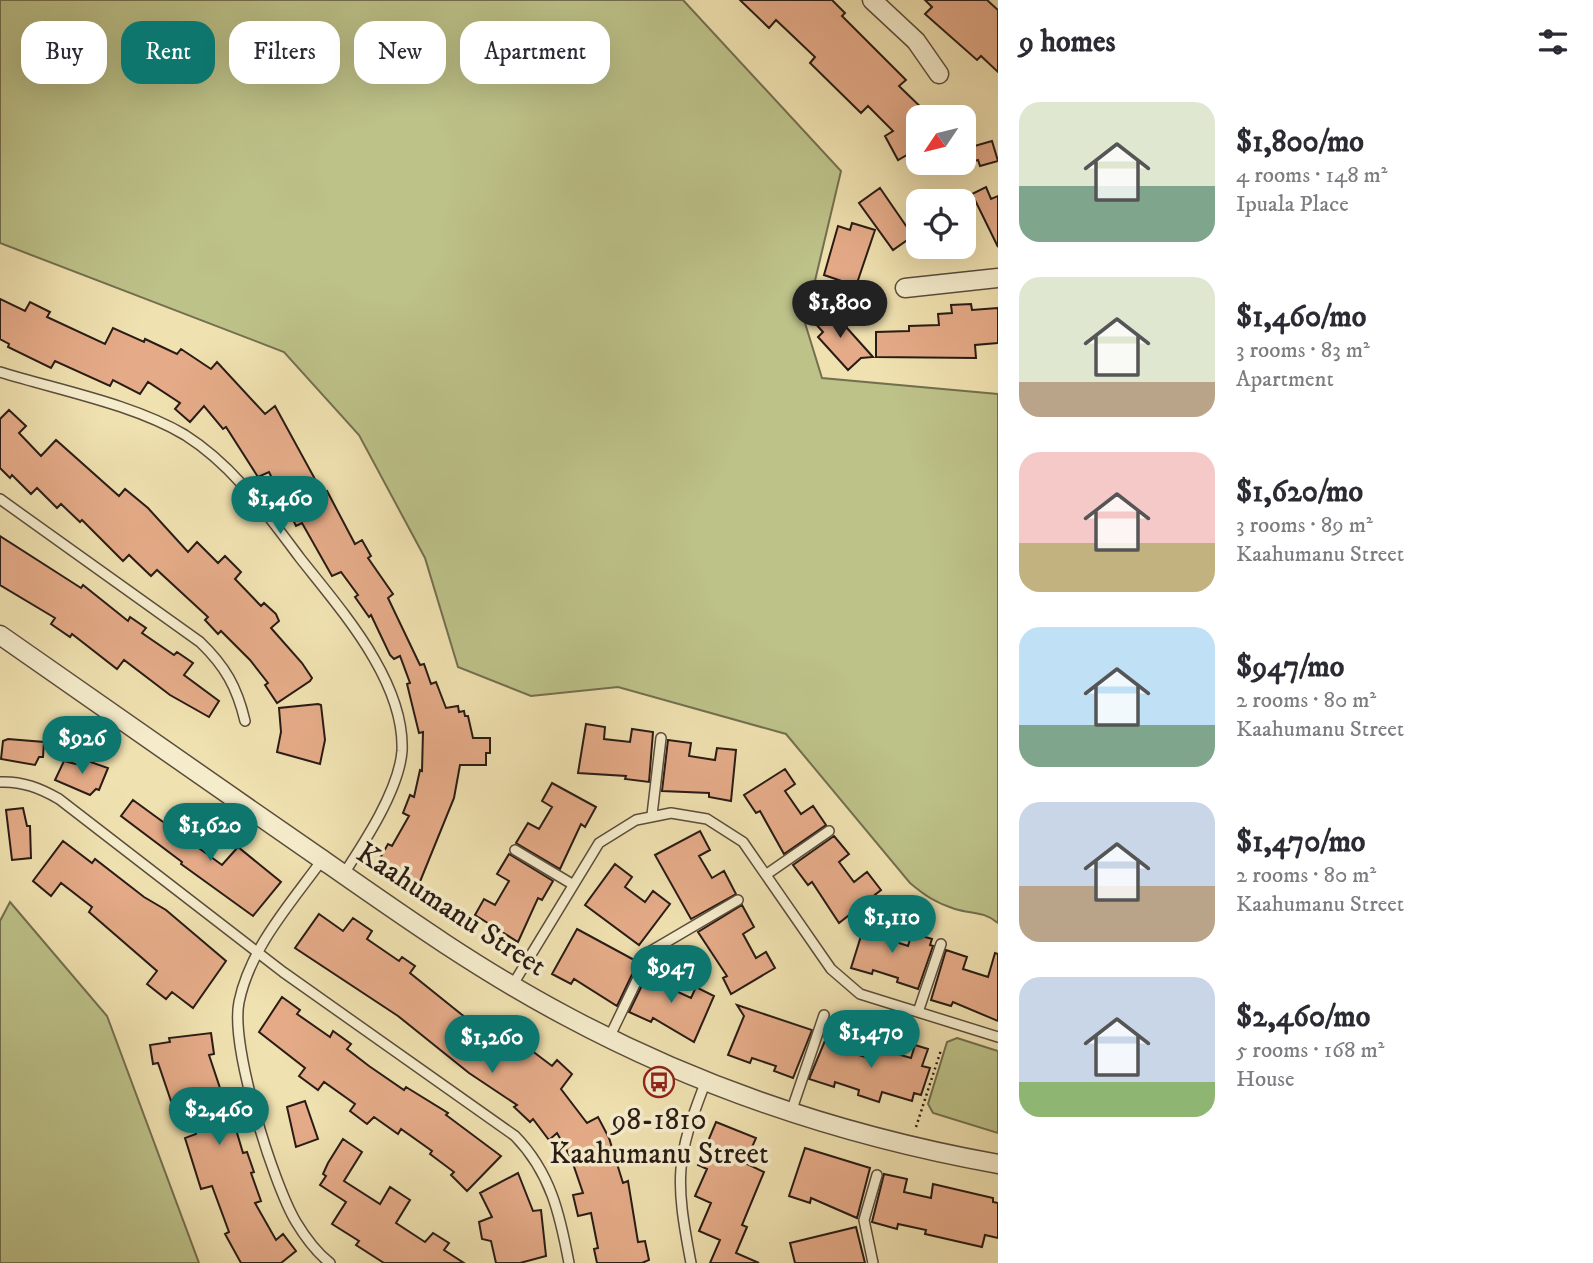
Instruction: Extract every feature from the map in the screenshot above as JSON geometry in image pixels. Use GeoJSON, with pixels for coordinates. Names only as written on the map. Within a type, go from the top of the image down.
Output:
{"type":"FeatureCollection","features":[{"type":"Feature","properties":{"kind":"street"},"geometry":{"type":"LineString","coordinates":[[872,0],[916,41],[939,74]]}},
{"type":"Feature","properties":{"kind":"street"},"geometry":{"type":"LineString","coordinates":[[905,288],[998,278]]}},
{"type":"Feature","properties":{"kind":"street","name":"Kaahumanu Street"},"geometry":{"type":"LineString","coordinates":[[0,635],[427,933],[512,986],[609,1038],[706,1081],[791,1112],[901,1144],[998,1164]]}},
{"type":"Feature","properties":{"kind":"lane"},"geometry":{"type":"LineString","coordinates":[[0,372],[163,423],[204,448],[249,491],[356,630],[395,705],[401,754],[386,799],[343,875]]}},
{"type":"Feature","properties":{"kind":"lane"},"geometry":{"type":"LineString","coordinates":[[0,499],[200,642],[226,671],[238,690],[245,721]]}},
{"type":"Feature","properties":{"kind":"lane"},"geometry":{"type":"LineString","coordinates":[[652,815],[661,738]]}},
{"type":"Feature","properties":{"kind":"lane"},"geometry":{"type":"LineString","coordinates":[[0,782],[18,782],[59,799],[257,953],[515,1136],[532,1155],[548,1181],[561,1222],[569,1263]]}},
{"type":"Feature","properties":{"kind":"lane"},"geometry":{"type":"LineString","coordinates":[[512,986],[599,843],[622,827],[652,815],[695,815],[718,824],[743,842],[839,978],[860,994],[998,1037]]}},
{"type":"Feature","properties":{"kind":"lane"},"geometry":{"type":"LineString","coordinates":[[767,874],[829,831]]}},
{"type":"Feature","properties":{"kind":"lane"},"geometry":{"type":"LineString","coordinates":[[515,849],[572,884]]}},
{"type":"Feature","properties":{"kind":"lane"},"geometry":{"type":"LineString","coordinates":[[322,860],[257,953],[239,1003],[237,1030],[242,1062],[290,1212],[304,1236],[330,1263]]}},
{"type":"Feature","properties":{"kind":"lane"},"geometry":{"type":"LineString","coordinates":[[609,1038],[651,951],[738,900]]}},
{"type":"Feature","properties":{"kind":"lane"},"geometry":{"type":"LineString","coordinates":[[918,1012],[941,944]]}},
{"type":"Feature","properties":{"kind":"lane"},"geometry":{"type":"LineString","coordinates":[[791,1112],[824,1015]]}},
{"type":"Feature","properties":{"kind":"lane"},"geometry":{"type":"LineString","coordinates":[[691,1263],[678,1189],[678,1168],[686,1133],[706,1081]]}},
{"type":"Feature","properties":{"kind":"lane"},"geometry":{"type":"LineString","coordinates":[[873,1263],[864,1220],[877,1175]]}},
{"type":"Feature","properties":{"kind":"path"},"geometry":{"type":"LineString","coordinates":[[916,1128],[941,1050]]}},
{"type":"Feature","properties":{"kind":"path"},"geometry":{"type":"LineString","coordinates":[[927,1077],[932,1079]]}},
{"type":"Feature","properties":{"kind":"green space"},"geometry":{"type":"Polygon","coordinates":[[[0,0],[683,0],[841,171],[805,323],[822,378],[998,394],[998,923],[982,915],[942,904],[910,883],[786,734],[618,687],[531,696],[458,667],[425,558],[359,435],[284,352],[0,243],[0,0]]]}},
{"type":"Feature","properties":{"kind":"green space"},"geometry":{"type":"Polygon","coordinates":[[[10,902],[107,1016],[199,1263],[0,1263],[0,921],[10,902]]]}},
{"type":"Feature","properties":{"kind":"green space"},"geometry":{"type":"Polygon","coordinates":[[[957,1038],[998,1051],[998,1133],[933,1113],[928,1104],[947,1042],[957,1038]]]}},
{"type":"Feature","properties":{"kind":"building"},"geometry":{"type":"Polygon","coordinates":[[[740,0],[832,0],[845,13],[842,16],[906,80],[899,86],[919,105],[906,105],[906,155],[898,160],[885,136],[893,131],[868,106],[861,113],[810,63],[815,57],[776,20],[769,28],[740,0]]]}},
{"type":"Feature","properties":{"kind":"building"},"geometry":{"type":"Polygon","coordinates":[[[925,0],[987,0],[998,10],[998,72],[981,56],[977,60],[925,14],[932,7],[925,0]]]}},
{"type":"Feature","properties":{"kind":"building"},"geometry":{"type":"Polygon","coordinates":[[[992,141],[998,161],[980,166],[976,161],[976,146],[992,141]]]}},
{"type":"Feature","properties":{"kind":"building"},"geometry":{"type":"Polygon","coordinates":[[[986,187],[991,199],[998,196],[998,247],[976,202],[976,192],[986,187]]]}},
{"type":"Feature","properties":{"kind":"building"},"geometry":{"type":"Polygon","coordinates":[[[880,188],[906,226],[906,241],[893,250],[859,203],[880,188]]]}},
{"type":"Feature","properties":{"kind":"building"},"geometry":{"type":"Polygon","coordinates":[[[852,223],[875,230],[856,286],[824,275],[838,226],[850,230],[852,223]]]}},
{"type":"Feature","properties":{"kind":"building"},"geometry":{"type":"Polygon","coordinates":[[[0,299],[25,311],[30,302],[50,312],[47,317],[105,344],[113,328],[177,354],[181,349],[211,369],[217,362],[265,414],[275,406],[322,492],[327,491],[355,544],[362,540],[371,556],[368,558],[393,594],[388,598],[420,665],[424,664],[431,684],[436,682],[446,708],[458,706],[459,712],[464,711],[465,716],[468,716],[473,738],[490,738],[490,753],[486,753],[486,765],[460,765],[454,798],[417,889],[399,879],[401,876],[379,860],[388,844],[392,846],[409,816],[403,813],[410,795],[414,797],[420,770],[422,771],[423,732],[419,733],[407,684],[410,683],[400,656],[394,659],[390,655],[371,615],[369,617],[355,597],[358,595],[341,572],[332,576],[302,523],[296,526],[269,472],[258,477],[226,427],[223,429],[204,406],[190,422],[175,409],[180,403],[148,382],[140,394],[113,380],[110,386],[55,361],[51,368],[8,347],[9,344],[0,339],[0,299]]]}},
{"type":"Feature","properties":{"kind":"building"},"geometry":{"type":"Polygon","coordinates":[[[971,304],[972,310],[998,308],[998,343],[975,345],[976,358],[876,357],[876,332],[909,331],[909,326],[939,325],[938,314],[952,313],[951,305],[971,304]]]}},
{"type":"Feature","properties":{"kind":"building"},"geometry":{"type":"Polygon","coordinates":[[[829,308],[873,357],[861,358],[848,370],[818,337],[823,332],[814,322],[829,308]]]}},
{"type":"Feature","properties":{"kind":"building"},"geometry":{"type":"Polygon","coordinates":[[[9,410],[26,426],[19,433],[41,456],[56,440],[119,496],[125,489],[148,508],[188,552],[197,542],[218,563],[225,556],[241,572],[235,579],[261,606],[264,603],[276,614],[279,621],[271,628],[302,663],[312,678],[310,681],[277,703],[265,685],[268,683],[250,660],[221,631],[218,634],[205,620],[208,617],[157,570],[151,576],[129,555],[123,561],[82,520],[80,522],[61,504],[57,508],[37,488],[31,494],[12,475],[10,478],[0,468],[0,419],[9,410]]]}},
{"type":"Feature","properties":{"kind":"building"},"geometry":{"type":"Polygon","coordinates":[[[0,536],[81,588],[83,585],[128,621],[130,617],[146,628],[142,633],[174,655],[177,652],[193,663],[184,675],[219,701],[209,717],[170,695],[124,660],[117,669],[72,634],[70,637],[51,624],[55,618],[0,585],[0,536]]]}},
{"type":"Feature","properties":{"kind":"building"},"geometry":{"type":"Polygon","coordinates":[[[321,705],[325,740],[320,764],[277,752],[281,732],[279,708],[321,705]]]}},
{"type":"Feature","properties":{"kind":"building"},"geometry":{"type":"Polygon","coordinates":[[[586,724],[605,727],[604,739],[630,742],[632,729],[653,732],[649,782],[625,779],[626,776],[578,773],[586,724]]]}},
{"type":"Feature","properties":{"kind":"building"},"geometry":{"type":"Polygon","coordinates":[[[8,739],[44,742],[43,757],[39,757],[35,765],[1,759],[3,741],[8,739]]]}},
{"type":"Feature","properties":{"kind":"building"},"geometry":{"type":"Polygon","coordinates":[[[668,740],[691,743],[689,756],[715,760],[717,748],[736,750],[731,801],[709,797],[709,793],[662,791],[668,740]]]}},
{"type":"Feature","properties":{"kind":"building"},"geometry":{"type":"Polygon","coordinates":[[[79,758],[108,768],[99,790],[96,789],[90,795],[55,780],[64,761],[76,764],[79,758]]]}},
{"type":"Feature","properties":{"kind":"building"},"geometry":{"type":"Polygon","coordinates":[[[785,769],[795,784],[785,791],[801,814],[813,806],[826,825],[784,854],[760,811],[756,813],[744,795],[785,769]]]}},
{"type":"Feature","properties":{"kind":"building"},"geometry":{"type":"Polygon","coordinates":[[[552,783],[596,807],[585,827],[581,824],[560,869],[516,843],[528,823],[539,829],[552,807],[542,801],[552,783]]]}},
{"type":"Feature","properties":{"kind":"building"},"geometry":{"type":"Polygon","coordinates":[[[133,800],[222,865],[238,847],[281,882],[253,916],[121,816],[133,800]]]}},
{"type":"Feature","properties":{"kind":"building"},"geometry":{"type":"Polygon","coordinates":[[[23,808],[27,826],[30,826],[31,858],[12,860],[6,810],[23,808]]]}},
{"type":"Feature","properties":{"kind":"building"},"geometry":{"type":"Polygon","coordinates":[[[700,831],[710,850],[699,856],[712,878],[724,871],[736,894],[691,919],[655,855],[700,831]]]}},
{"type":"Feature","properties":{"kind":"building"},"geometry":{"type":"Polygon","coordinates":[[[834,836],[849,854],[839,862],[854,882],[867,872],[881,890],[839,923],[812,882],[808,885],[793,865],[834,836]]]}},
{"type":"Feature","properties":{"kind":"building"},"geometry":{"type":"Polygon","coordinates":[[[63,841],[92,863],[95,859],[144,897],[166,910],[226,961],[193,1008],[172,992],[166,999],[147,984],[157,971],[89,912],[92,907],[61,883],[51,896],[33,881],[63,841]]]}},
{"type":"Feature","properties":{"kind":"building"},"geometry":{"type":"Polygon","coordinates":[[[509,854],[553,881],[542,900],[538,898],[518,942],[475,915],[484,899],[495,905],[509,881],[497,874],[509,854]]]}},
{"type":"Feature","properties":{"kind":"building"},"geometry":{"type":"Polygon","coordinates":[[[615,864],[632,877],[625,887],[645,902],[653,891],[670,904],[639,945],[585,905],[615,864]]]}},
{"type":"Feature","properties":{"kind":"building"},"geometry":{"type":"Polygon","coordinates":[[[742,905],[754,927],[743,934],[756,958],[766,952],[775,968],[731,994],[723,978],[727,976],[698,932],[742,905]]]}},
{"type":"Feature","properties":{"kind":"building"},"geometry":{"type":"Polygon","coordinates":[[[319,914],[343,931],[353,918],[372,931],[367,939],[399,961],[402,957],[415,966],[410,973],[491,1036],[495,1031],[520,1049],[523,1044],[552,1066],[557,1060],[572,1074],[561,1089],[587,1123],[598,1117],[609,1138],[623,1183],[628,1181],[638,1242],[645,1241],[649,1260],[642,1263],[597,1263],[594,1249],[598,1248],[591,1213],[578,1216],[573,1195],[583,1193],[571,1158],[557,1133],[549,1140],[533,1119],[530,1122],[514,1107],[517,1105],[469,1073],[398,1016],[295,948],[319,914]]]}},
{"type":"Feature","properties":{"kind":"building"},"geometry":{"type":"Polygon","coordinates":[[[866,920],[887,926],[884,938],[908,946],[912,933],[932,939],[930,945],[933,946],[918,989],[897,982],[898,978],[873,970],[872,974],[851,968],[866,920]]]}},
{"type":"Feature","properties":{"kind":"building"},"geometry":{"type":"Polygon","coordinates":[[[577,929],[638,962],[617,1006],[574,979],[571,984],[552,974],[577,929]]]}},
{"type":"Feature","properties":{"kind":"building"},"geometry":{"type":"Polygon","coordinates":[[[946,950],[967,957],[963,969],[988,977],[995,953],[998,954],[998,1021],[953,1002],[951,1006],[931,1000],[946,950]]]}},
{"type":"Feature","properties":{"kind":"building"},"geometry":{"type":"Polygon","coordinates":[[[652,965],[672,975],[667,987],[691,998],[696,987],[714,996],[694,1042],[653,1018],[651,1022],[629,1012],[652,965]]]}},
{"type":"Feature","properties":{"kind":"building"},"geometry":{"type":"Polygon","coordinates":[[[282,997],[300,1010],[297,1014],[330,1037],[333,1031],[351,1044],[347,1049],[369,1066],[404,1090],[406,1087],[448,1113],[446,1115],[501,1156],[467,1191],[451,1175],[454,1172],[430,1154],[432,1151],[401,1129],[398,1134],[374,1117],[367,1124],[350,1111],[355,1104],[324,1082],[318,1090],[299,1076],[305,1068],[259,1032],[282,997]]]}},
{"type":"Feature","properties":{"kind":"building"},"geometry":{"type":"Polygon","coordinates":[[[737,1005],[812,1030],[793,1078],[774,1071],[776,1066],[752,1058],[750,1063],[728,1055],[744,1016],[737,1005]]]}},
{"type":"Feature","properties":{"kind":"building"},"geometry":{"type":"Polygon","coordinates":[[[829,1031],[849,1038],[845,1051],[869,1058],[873,1047],[911,1058],[915,1045],[928,1049],[922,1066],[930,1068],[921,1095],[914,1093],[912,1101],[882,1092],[879,1102],[858,1095],[859,1090],[835,1082],[834,1087],[809,1079],[829,1031]]]}},
{"type":"Feature","properties":{"kind":"building"},"geometry":{"type":"Polygon","coordinates":[[[211,1033],[214,1054],[209,1055],[223,1097],[226,1096],[243,1153],[247,1152],[254,1172],[251,1173],[261,1201],[255,1203],[276,1240],[283,1234],[296,1251],[281,1263],[241,1263],[225,1234],[229,1232],[212,1186],[201,1189],[185,1138],[196,1134],[184,1097],[171,1101],[158,1063],[153,1064],[150,1045],[170,1042],[169,1038],[211,1033]]]}},
{"type":"Feature","properties":{"kind":"building"},"geometry":{"type":"Polygon","coordinates":[[[305,1101],[318,1139],[296,1147],[287,1107],[305,1101]]]}},
{"type":"Feature","properties":{"kind":"building"},"geometry":{"type":"Polygon","coordinates":[[[716,1122],[756,1138],[745,1163],[764,1172],[742,1225],[747,1227],[736,1253],[759,1263],[710,1263],[720,1240],[699,1231],[711,1203],[695,1196],[707,1169],[698,1165],[716,1122]]]}},
{"type":"Feature","properties":{"kind":"building"},"geometry":{"type":"Polygon","coordinates":[[[343,1139],[362,1152],[344,1181],[380,1204],[390,1187],[410,1200],[396,1223],[425,1242],[433,1233],[449,1243],[444,1250],[464,1263],[384,1263],[356,1245],[359,1241],[332,1224],[346,1202],[320,1185],[326,1176],[323,1174],[328,1163],[343,1139]]]}},
{"type":"Feature","properties":{"kind":"building"},"geometry":{"type":"Polygon","coordinates":[[[805,1148],[870,1168],[857,1218],[811,1198],[810,1203],[789,1196],[805,1148]]]}},
{"type":"Feature","properties":{"kind":"building"},"geometry":{"type":"Polygon","coordinates":[[[518,1173],[533,1211],[541,1210],[546,1256],[520,1263],[496,1263],[491,1241],[482,1239],[479,1222],[492,1217],[480,1193],[518,1173]]]}},
{"type":"Feature","properties":{"kind":"building"},"geometry":{"type":"Polygon","coordinates":[[[884,1174],[907,1179],[904,1192],[931,1198],[933,1184],[993,1198],[993,1202],[998,1203],[998,1238],[985,1235],[982,1247],[925,1234],[926,1230],[898,1224],[897,1229],[872,1222],[884,1174]]]}},
{"type":"Feature","properties":{"kind":"building"},"geometry":{"type":"Polygon","coordinates":[[[856,1227],[865,1263],[795,1263],[790,1243],[856,1227]]]}},
{"type":"Feature","properties":{"kind":"place","name":"98-1810 Kaahumanu Street"},"geometry":{"type":"Point","coordinates":[659,1082]}}]}
